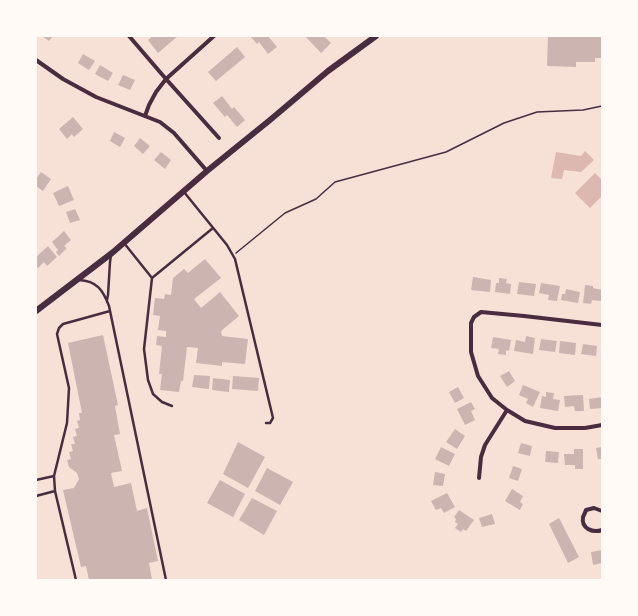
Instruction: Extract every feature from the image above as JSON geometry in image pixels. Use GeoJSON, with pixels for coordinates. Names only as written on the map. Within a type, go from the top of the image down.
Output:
{"type":"FeatureCollection","features":[{"type":"Feature","properties":{"kind":"street"},"geometry":{"type":"LineString","coordinates":[[129,36],[219,138]]}},
{"type":"Feature","properties":{"kind":"street"},"geometry":{"type":"LineString","coordinates":[[145,116],[156,92],[166,79],[214,36]]}},
{"type":"Feature","properties":{"kind":"street"},"geometry":{"type":"LineString","coordinates":[[36,312],[112,253],[207,171],[328,71],[376,36]]}},
{"type":"Feature","properties":{"kind":"street"},"geometry":{"type":"LineString","coordinates":[[36,60],[63,79],[96,97],[160,122],[174,133],[207,171]]}},
{"type":"Feature","properties":{"kind":"street"},"geometry":{"type":"LineString","coordinates":[[602,325],[481,312],[474,317],[471,323],[471,352],[478,376],[492,398],[507,410],[525,421],[555,428],[585,428],[602,425]]}},
{"type":"Feature","properties":{"kind":"street"},"geometry":{"type":"LineString","coordinates":[[479,478],[481,457],[485,445],[507,410]]}},
{"type":"Feature","properties":{"kind":"street"},"geometry":{"type":"LineString","coordinates":[[602,511],[594,508],[586,510],[583,517],[583,524],[588,529],[596,532],[602,530]]}},
{"type":"Feature","properties":{"kind":"lane"},"geometry":{"type":"LineString","coordinates":[[184,191],[227,245],[235,259],[273,418],[270,422],[266,423]]}},
{"type":"Feature","properties":{"kind":"lane"},"geometry":{"type":"LineString","coordinates":[[172,406],[162,402],[153,394],[148,380],[144,349],[152,278],[213,228]]}},
{"type":"Feature","properties":{"kind":"lane"},"geometry":{"type":"LineString","coordinates":[[124,243],[152,278]]}},
{"type":"Feature","properties":{"kind":"lane"},"geometry":{"type":"LineString","coordinates":[[107,300],[112,253]]}},
{"type":"Feature","properties":{"kind":"lane"},"geometry":{"type":"LineString","coordinates":[[76,280],[87,281],[94,284],[100,289],[107,300],[166,580]]}},
{"type":"Feature","properties":{"kind":"lane"},"geometry":{"type":"LineString","coordinates":[[76,580],[55,491],[54,476],[67,423],[69,388],[57,334],[59,328],[64,324],[110,311]]}},
{"type":"Feature","properties":{"kind":"lane"},"geometry":{"type":"LineString","coordinates":[[36,480],[54,476]]}},
{"type":"Feature","properties":{"kind":"lane"},"geometry":{"type":"LineString","coordinates":[[36,496],[55,491]]}},
{"type":"Feature","properties":{"kind":"path"},"geometry":{"type":"LineString","coordinates":[[233,255],[285,213],[316,199],[335,182],[446,152],[504,123],[537,112],[583,110],[602,106]]}},
{"type":"Feature","properties":{"kind":"shaded area"},"geometry":{"type":"Polygon","coordinates":[[[585,151],[594,160],[581,172],[564,170],[562,179],[551,178],[556,152],[581,156],[585,151]]]}},
{"type":"Feature","properties":{"kind":"shaded area"},"geometry":{"type":"Polygon","coordinates":[[[595,173],[602,180],[602,196],[590,208],[575,193],[595,173]]]}},
{"type":"Feature","properties":{"kind":"building"},"geometry":{"type":"Polygon","coordinates":[[[42,36],[53,36],[49,41],[42,36]]]}},
{"type":"Feature","properties":{"kind":"building"},"geometry":{"type":"Polygon","coordinates":[[[153,36],[178,36],[158,53],[148,40],[153,36]]]}},
{"type":"Feature","properties":{"kind":"building"},"geometry":{"type":"Polygon","coordinates":[[[250,36],[268,36],[277,47],[268,54],[259,42],[257,44],[250,36]]]}},
{"type":"Feature","properties":{"kind":"building"},"geometry":{"type":"Polygon","coordinates":[[[305,36],[324,36],[331,43],[321,53],[305,36]]]}},
{"type":"Feature","properties":{"kind":"building"},"geometry":{"type":"Polygon","coordinates":[[[548,36],[602,36],[602,58],[595,58],[595,62],[576,62],[576,67],[547,66],[548,36]]]}},
{"type":"Feature","properties":{"kind":"building"},"geometry":{"type":"Polygon","coordinates":[[[237,47],[245,57],[216,81],[208,72],[237,47]]]}},
{"type":"Feature","properties":{"kind":"building"},"geometry":{"type":"Polygon","coordinates":[[[83,54],[95,61],[89,70],[78,63],[83,54]]]}},
{"type":"Feature","properties":{"kind":"building"},"geometry":{"type":"Polygon","coordinates":[[[100,65],[113,73],[108,81],[95,74],[100,65]]]}},
{"type":"Feature","properties":{"kind":"building"},"geometry":{"type":"Polygon","coordinates":[[[123,75],[135,80],[130,90],[118,85],[123,75]]]}},
{"type":"Feature","properties":{"kind":"building"},"geometry":{"type":"Polygon","coordinates":[[[222,96],[232,109],[234,107],[245,120],[237,127],[227,115],[225,117],[213,103],[222,96]]]}},
{"type":"Feature","properties":{"kind":"building"},"geometry":{"type":"Polygon","coordinates":[[[73,117],[83,129],[74,137],[72,134],[67,139],[59,129],[73,117]]]}},
{"type":"Feature","properties":{"kind":"building"},"geometry":{"type":"Polygon","coordinates":[[[114,132],[125,138],[120,147],[110,141],[114,132]]]}},
{"type":"Feature","properties":{"kind":"building"},"geometry":{"type":"Polygon","coordinates":[[[140,138],[150,146],[143,154],[134,146],[140,138]]]}},
{"type":"Feature","properties":{"kind":"building"},"geometry":{"type":"Polygon","coordinates":[[[161,152],[171,160],[165,169],[154,160],[161,152]]]}},
{"type":"Feature","properties":{"kind":"building"},"geometry":{"type":"Polygon","coordinates":[[[41,172],[51,179],[43,191],[36,186],[36,179],[41,172]]]}},
{"type":"Feature","properties":{"kind":"building"},"geometry":{"type":"Polygon","coordinates":[[[68,186],[74,200],[59,206],[53,193],[68,186]]]}},
{"type":"Feature","properties":{"kind":"building"},"geometry":{"type":"Polygon","coordinates":[[[75,209],[80,220],[70,223],[66,212],[75,209]]]}},
{"type":"Feature","properties":{"kind":"building"},"geometry":{"type":"Polygon","coordinates":[[[64,231],[71,240],[64,246],[67,248],[59,256],[56,252],[58,250],[52,242],[64,231]]]}},
{"type":"Feature","properties":{"kind":"building"},"geometry":{"type":"Polygon","coordinates":[[[48,246],[57,257],[47,266],[44,262],[38,268],[36,266],[36,257],[48,246]]]}},
{"type":"Feature","properties":{"kind":"building"},"geometry":{"type":"Polygon","coordinates":[[[205,259],[221,278],[194,299],[201,308],[220,292],[239,316],[221,331],[222,336],[248,339],[245,364],[222,362],[222,366],[196,363],[198,348],[187,347],[183,381],[181,381],[179,392],[160,390],[162,374],[159,374],[162,346],[156,345],[157,336],[166,337],[166,331],[158,330],[160,316],[153,315],[155,298],[164,299],[165,294],[171,295],[173,278],[184,269],[188,273],[205,259]]]}},
{"type":"Feature","properties":{"kind":"building"},"geometry":{"type":"Polygon","coordinates":[[[473,277],[491,280],[490,292],[471,290],[473,277]]]}},
{"type":"Feature","properties":{"kind":"building"},"geometry":{"type":"Polygon","coordinates":[[[499,278],[507,279],[506,283],[511,284],[510,294],[495,292],[496,283],[499,283],[499,278]]]}},
{"type":"Feature","properties":{"kind":"building"},"geometry":{"type":"Polygon","coordinates":[[[519,282],[536,284],[534,296],[517,294],[519,282]]]}},
{"type":"Feature","properties":{"kind":"building"},"geometry":{"type":"Polygon","coordinates":[[[541,283],[560,286],[557,301],[548,300],[549,295],[539,293],[541,283]]]}},
{"type":"Feature","properties":{"kind":"building"},"geometry":{"type":"Polygon","coordinates":[[[585,285],[593,286],[593,288],[602,290],[602,301],[592,300],[591,304],[583,303],[585,285]]]}},
{"type":"Feature","properties":{"kind":"building"},"geometry":{"type":"Polygon","coordinates":[[[566,289],[580,292],[578,303],[561,300],[562,294],[565,294],[566,289]]]}},
{"type":"Feature","properties":{"kind":"building"},"geometry":{"type":"Polygon","coordinates":[[[103,335],[118,405],[115,406],[120,434],[114,435],[122,471],[111,473],[114,487],[131,483],[137,511],[147,508],[158,561],[149,563],[152,580],[89,580],[86,566],[81,567],[63,490],[74,488],[79,479],[77,473],[69,467],[67,460],[71,459],[69,452],[73,451],[71,444],[75,444],[73,437],[77,436],[75,429],[79,428],[77,421],[80,420],[79,413],[82,413],[68,343],[103,335]]]}},
{"type":"Feature","properties":{"kind":"building"},"geometry":{"type":"Polygon","coordinates":[[[526,336],[535,338],[533,354],[514,351],[516,340],[525,342],[526,336]]]}},
{"type":"Feature","properties":{"kind":"building"},"geometry":{"type":"Polygon","coordinates":[[[493,337],[511,340],[509,351],[506,350],[506,355],[498,354],[499,349],[491,348],[493,337]]]}},
{"type":"Feature","properties":{"kind":"building"},"geometry":{"type":"Polygon","coordinates":[[[541,339],[557,341],[555,352],[539,350],[541,339]]]}},
{"type":"Feature","properties":{"kind":"building"},"geometry":{"type":"Polygon","coordinates":[[[560,341],[576,343],[575,355],[559,353],[560,341]]]}},
{"type":"Feature","properties":{"kind":"building"},"geometry":{"type":"Polygon","coordinates":[[[583,344],[597,346],[596,356],[581,354],[583,344]]]}},
{"type":"Feature","properties":{"kind":"building"},"geometry":{"type":"Polygon","coordinates":[[[509,371],[515,381],[507,387],[500,376],[509,371]]]}},
{"type":"Feature","properties":{"kind":"building"},"geometry":{"type":"Polygon","coordinates":[[[194,375],[210,376],[209,389],[192,387],[194,375]]]}},
{"type":"Feature","properties":{"kind":"building"},"geometry":{"type":"Polygon","coordinates":[[[233,376],[259,378],[258,391],[232,389],[233,376]]]}},
{"type":"Feature","properties":{"kind":"building"},"geometry":{"type":"Polygon","coordinates":[[[213,378],[230,380],[229,392],[212,390],[213,378]]]}},
{"type":"Feature","properties":{"kind":"building"},"geometry":{"type":"Polygon","coordinates":[[[523,385],[540,392],[533,407],[526,403],[528,399],[519,395],[523,385]]]}},
{"type":"Feature","properties":{"kind":"building"},"geometry":{"type":"Polygon","coordinates":[[[458,387],[464,398],[455,403],[449,392],[458,387]]]}},
{"type":"Feature","properties":{"kind":"building"},"geometry":{"type":"Polygon","coordinates":[[[546,392],[554,393],[553,399],[560,400],[558,411],[540,408],[542,396],[546,397],[546,392]]]}},
{"type":"Feature","properties":{"kind":"building"},"geometry":{"type":"Polygon","coordinates":[[[583,395],[584,411],[575,411],[574,406],[565,407],[564,396],[583,395]]]}},
{"type":"Feature","properties":{"kind":"building"},"geometry":{"type":"Polygon","coordinates":[[[602,397],[602,408],[590,409],[589,399],[602,397]]]}},
{"type":"Feature","properties":{"kind":"building"},"geometry":{"type":"Polygon","coordinates":[[[471,402],[475,409],[471,411],[475,420],[465,425],[457,409],[471,402]]]}},
{"type":"Feature","properties":{"kind":"building"},"geometry":{"type":"Polygon","coordinates":[[[455,429],[465,436],[457,449],[446,442],[455,429]]]}},
{"type":"Feature","properties":{"kind":"building"},"geometry":{"type":"Polygon","coordinates":[[[238,442],[265,457],[248,488],[223,474],[238,442]]]}},
{"type":"Feature","properties":{"kind":"building"},"geometry":{"type":"Polygon","coordinates":[[[521,443],[532,446],[530,456],[518,453],[521,443]]]}},
{"type":"Feature","properties":{"kind":"building"},"geometry":{"type":"Polygon","coordinates":[[[441,447],[455,454],[449,466],[435,459],[441,447]]]}},
{"type":"Feature","properties":{"kind":"building"},"geometry":{"type":"Polygon","coordinates":[[[602,447],[602,459],[598,459],[596,448],[602,447]]]}},
{"type":"Feature","properties":{"kind":"building"},"geometry":{"type":"Polygon","coordinates":[[[574,449],[583,449],[583,469],[575,469],[575,465],[565,465],[564,454],[574,454],[574,449]]]}},
{"type":"Feature","properties":{"kind":"building"},"geometry":{"type":"Polygon","coordinates":[[[546,451],[559,452],[558,463],[545,462],[546,451]]]}},
{"type":"Feature","properties":{"kind":"building"},"geometry":{"type":"Polygon","coordinates":[[[513,466],[522,469],[518,481],[509,478],[513,466]]]}},
{"type":"Feature","properties":{"kind":"building"},"geometry":{"type":"Polygon","coordinates":[[[267,468],[293,482],[280,505],[255,491],[267,468]]]}},
{"type":"Feature","properties":{"kind":"building"},"geometry":{"type":"Polygon","coordinates":[[[435,472],[445,474],[443,486],[433,485],[435,472]]]}},
{"type":"Feature","properties":{"kind":"building"},"geometry":{"type":"Polygon","coordinates":[[[220,480],[245,494],[233,517],[207,503],[220,480]]]}},
{"type":"Feature","properties":{"kind":"building"},"geometry":{"type":"Polygon","coordinates":[[[512,489],[523,496],[520,502],[523,504],[520,510],[505,501],[512,489]]]}},
{"type":"Feature","properties":{"kind":"building"},"geometry":{"type":"Polygon","coordinates":[[[447,493],[455,507],[444,513],[441,508],[436,510],[431,501],[447,493]]]}},
{"type":"Feature","properties":{"kind":"building"},"geometry":{"type":"Polygon","coordinates":[[[252,498],[277,511],[264,535],[239,520],[252,498]]]}},
{"type":"Feature","properties":{"kind":"building"},"geometry":{"type":"Polygon","coordinates":[[[459,510],[474,520],[466,531],[463,529],[461,532],[455,528],[458,524],[455,522],[456,519],[454,517],[459,510]]]}},
{"type":"Feature","properties":{"kind":"building"},"geometry":{"type":"Polygon","coordinates":[[[492,514],[495,524],[482,527],[479,518],[492,514]]]}},
{"type":"Feature","properties":{"kind":"building"},"geometry":{"type":"Polygon","coordinates":[[[559,518],[579,557],[568,563],[549,524],[559,518]]]}},
{"type":"Feature","properties":{"kind":"building"},"geometry":{"type":"Polygon","coordinates":[[[602,550],[602,563],[593,565],[591,552],[602,550]]]}}]}
